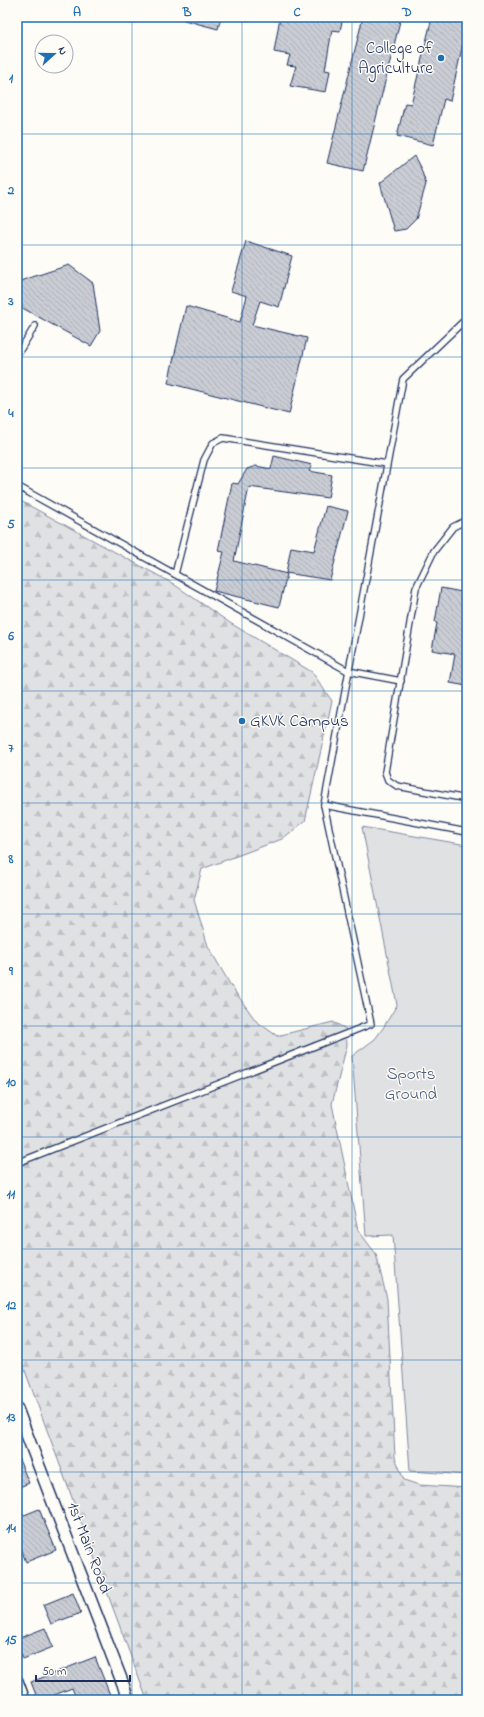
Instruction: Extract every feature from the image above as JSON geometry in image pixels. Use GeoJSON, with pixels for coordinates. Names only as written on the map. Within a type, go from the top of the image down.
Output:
{"type":"FeatureCollection","features":[{"type":"Feature","properties":{"kind":"street","name":"1st Main Road"},"geometry":{"type":"LineString","coordinates":[[17,1409],[128,1700]]}},
{"type":"Feature","properties":{"kind":"street"},"geometry":{"type":"LineString","coordinates":[[17,1681],[24,1700]]}},
{"type":"Feature","properties":{"kind":"lane"},"geometry":{"type":"LineString","coordinates":[[17,1163],[372,1024],[324,805],[403,379],[467,318]]}},
{"type":"Feature","properties":{"kind":"lane"},"geometry":{"type":"LineString","coordinates":[[17,355],[35,326]]}},
{"type":"Feature","properties":{"kind":"lane"},"geometry":{"type":"LineString","coordinates":[[175,574],[204,460],[213,443],[223,438],[387,464]]}},
{"type":"Feature","properties":{"kind":"lane"},"geometry":{"type":"LineString","coordinates":[[17,486],[348,670],[401,681]]}},
{"type":"Feature","properties":{"kind":"lane"},"geometry":{"type":"LineString","coordinates":[[467,520],[453,527],[434,551],[416,588],[385,772],[388,780],[397,786],[467,799]]}},
{"type":"Feature","properties":{"kind":"lane"},"geometry":{"type":"LineString","coordinates":[[324,805],[467,832]]}},
{"type":"Feature","properties":{"kind":"green space"},"geometry":{"type":"Polygon","coordinates":[[[17,499],[172,583],[230,623],[312,672],[332,701],[305,821],[282,839],[202,869],[194,900],[208,946],[231,986],[256,1021],[277,1036],[333,1022],[346,1029],[347,1045],[332,1104],[358,1230],[376,1254],[387,1299],[395,1457],[404,1480],[419,1485],[467,1488],[467,1700],[147,1700],[17,1349],[17,499]]]}},
{"type":"Feature","properties":{"kind":"green space","name":"Sports Ground"},"geometry":{"type":"Polygon","coordinates":[[[362,827],[467,845],[467,1475],[410,1471],[393,1235],[366,1236],[352,1056],[375,1039],[397,1005],[362,827]]]}},
{"type":"Feature","properties":{"kind":"building"},"geometry":{"type":"Polygon","coordinates":[[[184,17],[221,17],[218,29],[184,20],[184,17]]]}},
{"type":"Feature","properties":{"kind":"building"},"geometry":{"type":"Polygon","coordinates":[[[280,17],[343,17],[340,31],[332,30],[325,70],[330,71],[326,92],[290,86],[296,66],[287,65],[290,55],[274,52],[280,17]]]}},
{"type":"Feature","properties":{"kind":"building"},"geometry":{"type":"Polygon","coordinates":[[[363,17],[401,17],[363,171],[327,163],[363,17]]]}},
{"type":"Feature","properties":{"kind":"building","name":"College of Agriculture"},"geometry":{"type":"Polygon","coordinates":[[[432,17],[467,17],[467,26],[450,101],[444,99],[433,145],[397,136],[405,103],[411,104],[432,17]]]}},
{"type":"Feature","properties":{"kind":"building"},"geometry":{"type":"Polygon","coordinates":[[[414,156],[421,169],[426,184],[416,219],[406,229],[394,231],[380,183],[414,156]]]}},
{"type":"Feature","properties":{"kind":"building"},"geometry":{"type":"Polygon","coordinates":[[[246,241],[292,256],[279,307],[260,301],[252,325],[307,338],[289,414],[168,383],[186,306],[240,322],[247,296],[231,291],[246,241]]]}},
{"type":"Feature","properties":{"kind":"building"},"geometry":{"type":"Polygon","coordinates":[[[69,265],[93,283],[100,331],[91,346],[17,305],[17,282],[69,265]]]}},
{"type":"Feature","properties":{"kind":"building"},"geometry":{"type":"Polygon","coordinates":[[[274,456],[312,465],[309,471],[332,475],[328,498],[249,487],[234,561],[287,574],[279,607],[214,591],[224,552],[218,551],[232,483],[238,484],[247,469],[256,466],[271,469],[274,456]]]}},
{"type":"Feature","properties":{"kind":"building"},"geometry":{"type":"Polygon","coordinates":[[[326,506],[348,511],[330,580],[286,573],[291,547],[314,551],[326,506]]]}},
{"type":"Feature","properties":{"kind":"building"},"geometry":{"type":"Polygon","coordinates":[[[441,588],[467,593],[467,686],[450,683],[455,654],[432,650],[441,588]]]}},
{"type":"Feature","properties":{"kind":"building"},"geometry":{"type":"Polygon","coordinates":[[[17,1455],[29,1483],[17,1488],[17,1455]]]}},
{"type":"Feature","properties":{"kind":"building"},"geometry":{"type":"Polygon","coordinates":[[[39,1509],[56,1550],[26,1562],[17,1539],[17,1518],[39,1509]]]}},
{"type":"Feature","properties":{"kind":"building"},"geometry":{"type":"Polygon","coordinates":[[[73,1593],[81,1613],[51,1624],[43,1605],[73,1593]]]}},
{"type":"Feature","properties":{"kind":"building"},"geometry":{"type":"Polygon","coordinates":[[[45,1628],[53,1647],[23,1659],[17,1644],[17,1639],[45,1628]]]}},
{"type":"Feature","properties":{"kind":"building"},"geometry":{"type":"Polygon","coordinates":[[[95,1657],[112,1700],[77,1700],[72,1688],[42,1700],[38,1700],[31,1682],[95,1657]]]}},
{"type":"Feature","properties":{"kind":"place","name":"College of Agriculture"},"geometry":{"type":"Point","coordinates":[441,58]}},
{"type":"Feature","properties":{"kind":"place","name":"GKVK Campus"},"geometry":{"type":"Point","coordinates":[242,721]}}]}
